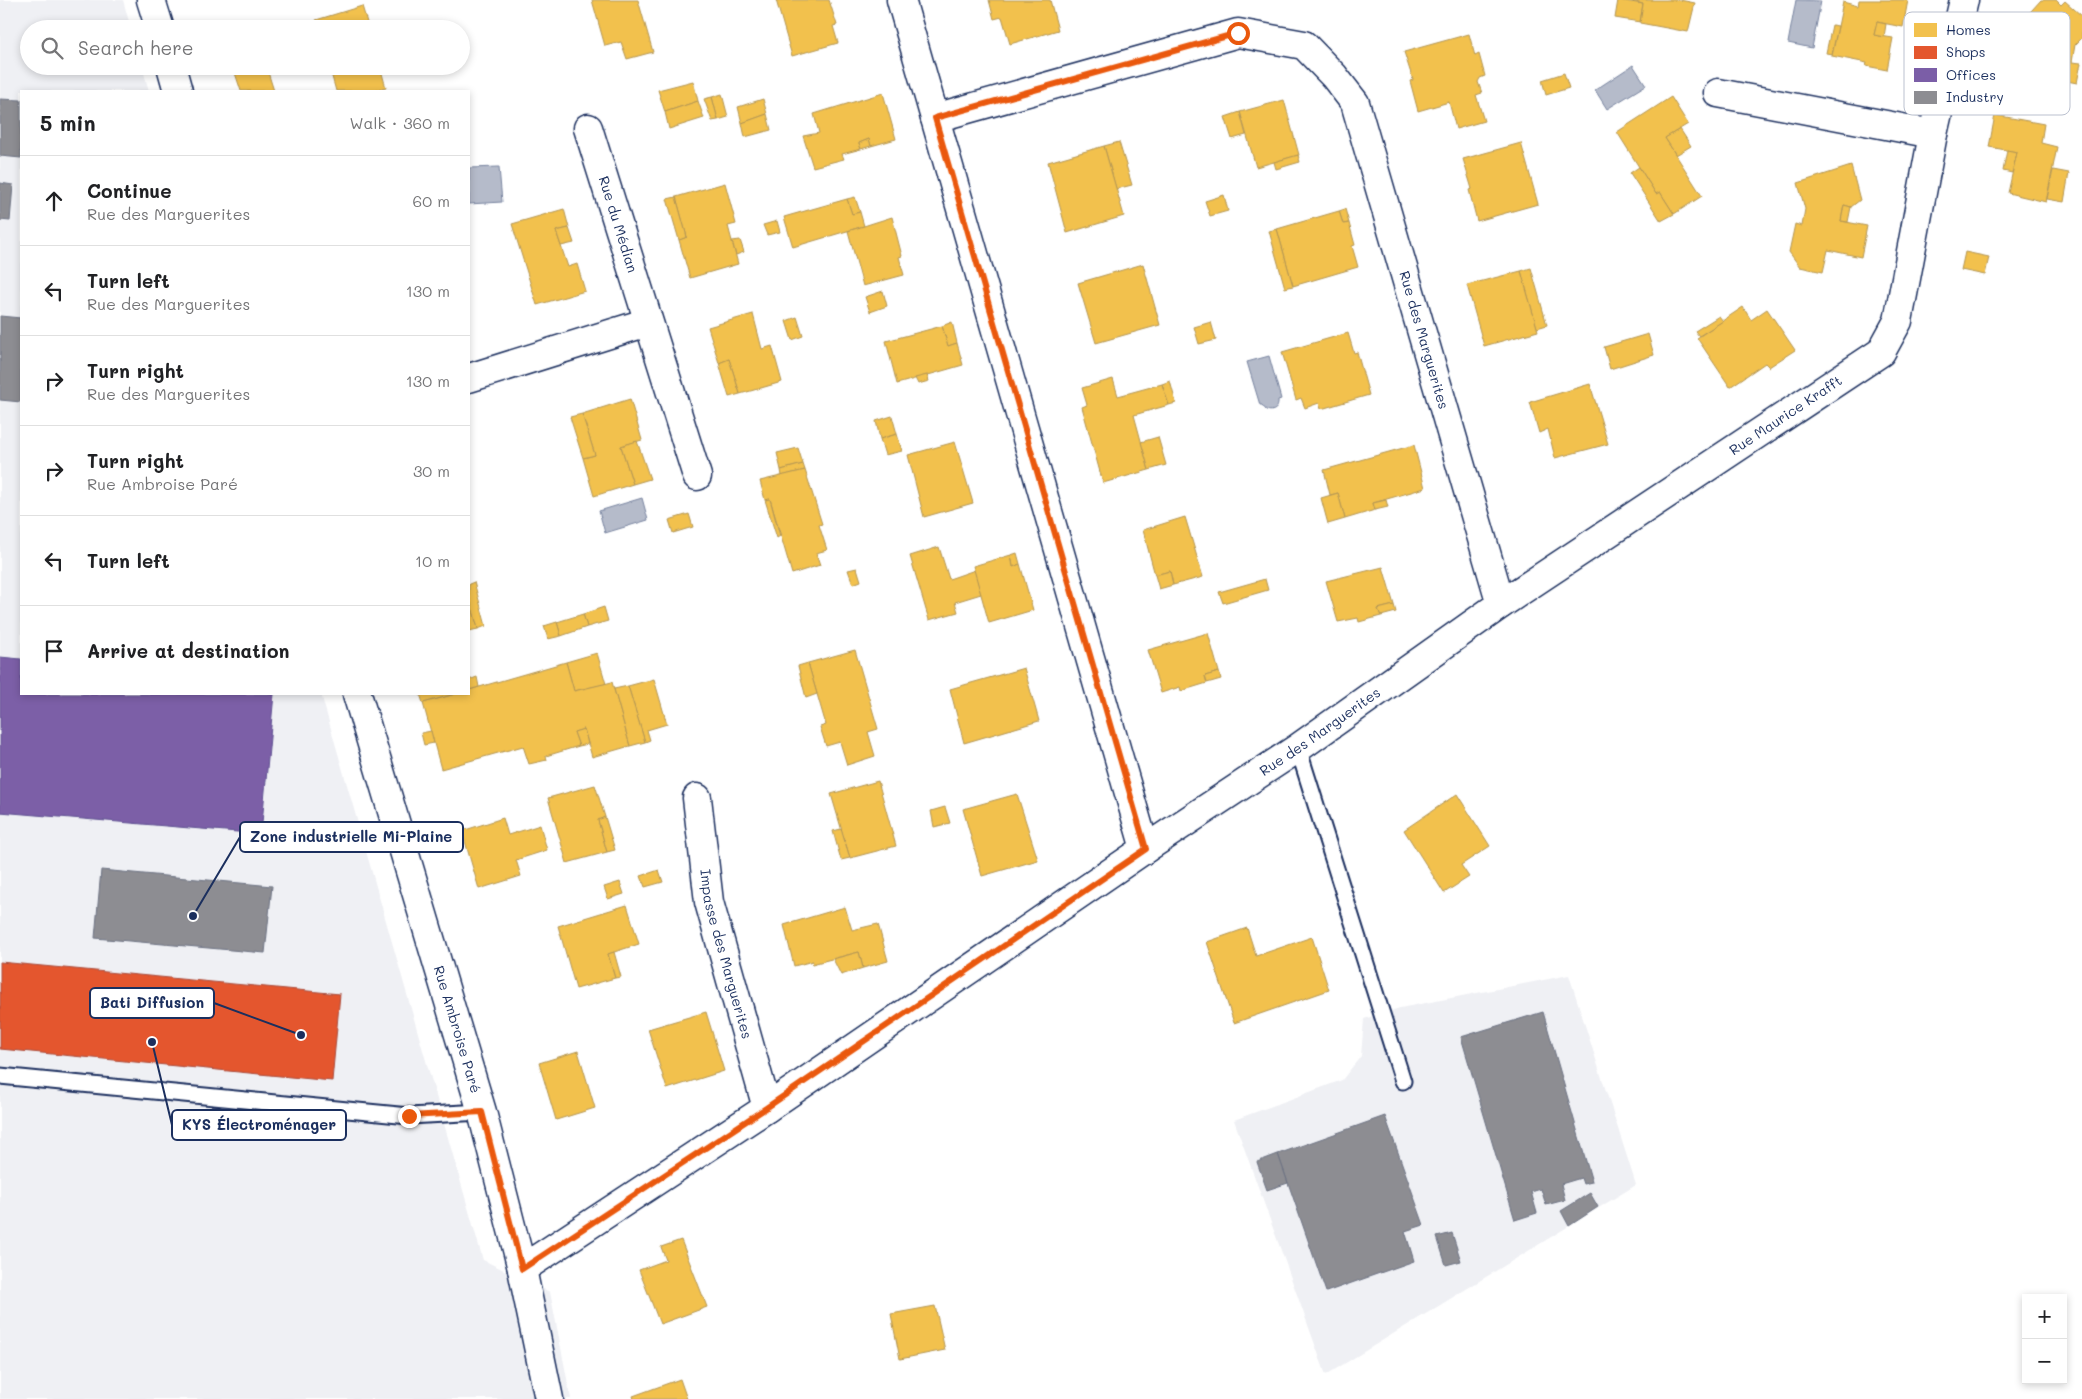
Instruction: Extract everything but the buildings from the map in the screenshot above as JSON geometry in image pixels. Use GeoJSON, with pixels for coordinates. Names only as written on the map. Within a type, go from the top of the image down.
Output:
{"type":"FeatureCollection","features":[{"type":"Feature","properties":{"kind":"street"},"geometry":{"type":"LineString","coordinates":[[152,0],[158,20]]}},
{"type":"Feature","properties":{"kind":"street"},"geometry":{"type":"LineString","coordinates":[[902,0],[1146,849]]}},
{"type":"Feature","properties":{"kind":"street","name":"Rue des Marguerites"},"geometry":{"type":"LineString","coordinates":[[522,1269],[766,1108],[1146,849],[1298,748],[1501,604],[1355,103],[1334,76],[1304,45],[1238,33],[935,118]]}},
{"type":"Feature","properties":{"kind":"street"},"geometry":{"type":"LineString","coordinates":[[174,75],[178,90]]}},
{"type":"Feature","properties":{"kind":"street"},"geometry":{"type":"LineString","coordinates":[[1718,93],[1933,134]]}},
{"type":"Feature","properties":{"kind":"street","name":"Rue Maurice Krafft"},"geometry":{"type":"LineString","coordinates":[[1501,604],[1881,352],[1898,321],[1937,115]]}},
{"type":"Feature","properties":{"kind":"street","name":"Rue du Médian"},"geometry":{"type":"LineString","coordinates":[[588,128],[696,476]]}},
{"type":"Feature","properties":{"kind":"street"},"geometry":{"type":"LineString","coordinates":[[470,378],[648,322]]}},
{"type":"Feature","properties":{"kind":"street","name":"Rue Ambroise Paré"},"geometry":{"type":"LineString","coordinates":[[357,695],[482,1112],[522,1269],[549,1399]]}},
{"type":"Feature","properties":{"kind":"street","name":"Impasse des Marguerites"},"geometry":{"type":"LineString","coordinates":[[696,798],[709,902],[766,1108]]}},
{"type":"Feature","properties":{"kind":"lane"},"geometry":{"type":"LineString","coordinates":[[1298,748],[1403,1081]]}},
{"type":"Feature","properties":{"kind":"lane"},"geometry":{"type":"LineString","coordinates":[[0,1076],[409,1116],[482,1112]]}},
{"type":"Feature","properties":{"kind":"shaded area"},"geometry":{"type":"Polygon","coordinates":[[[0,0],[123,0],[129,20],[20,20],[20,75],[145,75],[149,90],[20,90],[20,695],[321,695],[483,1260],[550,1292],[571,1399],[0,1399],[0,0]]]}},
{"type":"Feature","properties":{"kind":"shaded area"},"geometry":{"type":"Polygon","coordinates":[[[1569,975],[1636,1185],[1326,1375],[1234,1120],[1342,1080],[1361,1056],[1364,1019],[1400,1008],[1569,975]]]}},
{"type":"Feature","properties":{"kind":"water"},"geometry":{"type":"Polygon","coordinates":[[[1796,0],[1821,1],[1812,48],[1788,43],[1796,0]]]}},
{"type":"Feature","properties":{"kind":"water"},"geometry":{"type":"Polygon","coordinates":[[[1633,65],[1646,85],[1607,109],[1595,90],[1633,65]]]}},
{"type":"Feature","properties":{"kind":"water"},"geometry":{"type":"Polygon","coordinates":[[[499,167],[502,202],[470,204],[470,168],[499,167]]]}},
{"type":"Feature","properties":{"kind":"water"},"geometry":{"type":"Polygon","coordinates":[[[1269,356],[1281,399],[1278,400],[1277,407],[1271,411],[1266,410],[1260,405],[1247,362],[1269,356]]]}},
{"type":"Feature","properties":{"kind":"water"},"geometry":{"type":"Polygon","coordinates":[[[642,498],[648,520],[605,533],[599,511],[642,498]]]}},
{"type":"Feature","properties":{"kind":"place","name":"Zone industrielle Mi-Plaine"},"geometry":{"type":"Point","coordinates":[193,916]}},
{"type":"Feature","properties":{"kind":"place","name":"Bati Diffusion"},"geometry":{"type":"Point","coordinates":[301,1035]}},
{"type":"Feature","properties":{"kind":"place","name":"KYS Électroménager"},"geometry":{"type":"Point","coordinates":[152,1042]}},
{"type":"Feature","properties":{"kind":"route"},"geometry":{"type":"LineString","coordinates":[[409,1116],[482,1112],[522,1269],[766,1108],[1146,849],[935,118],[1238,33]]}}]}
